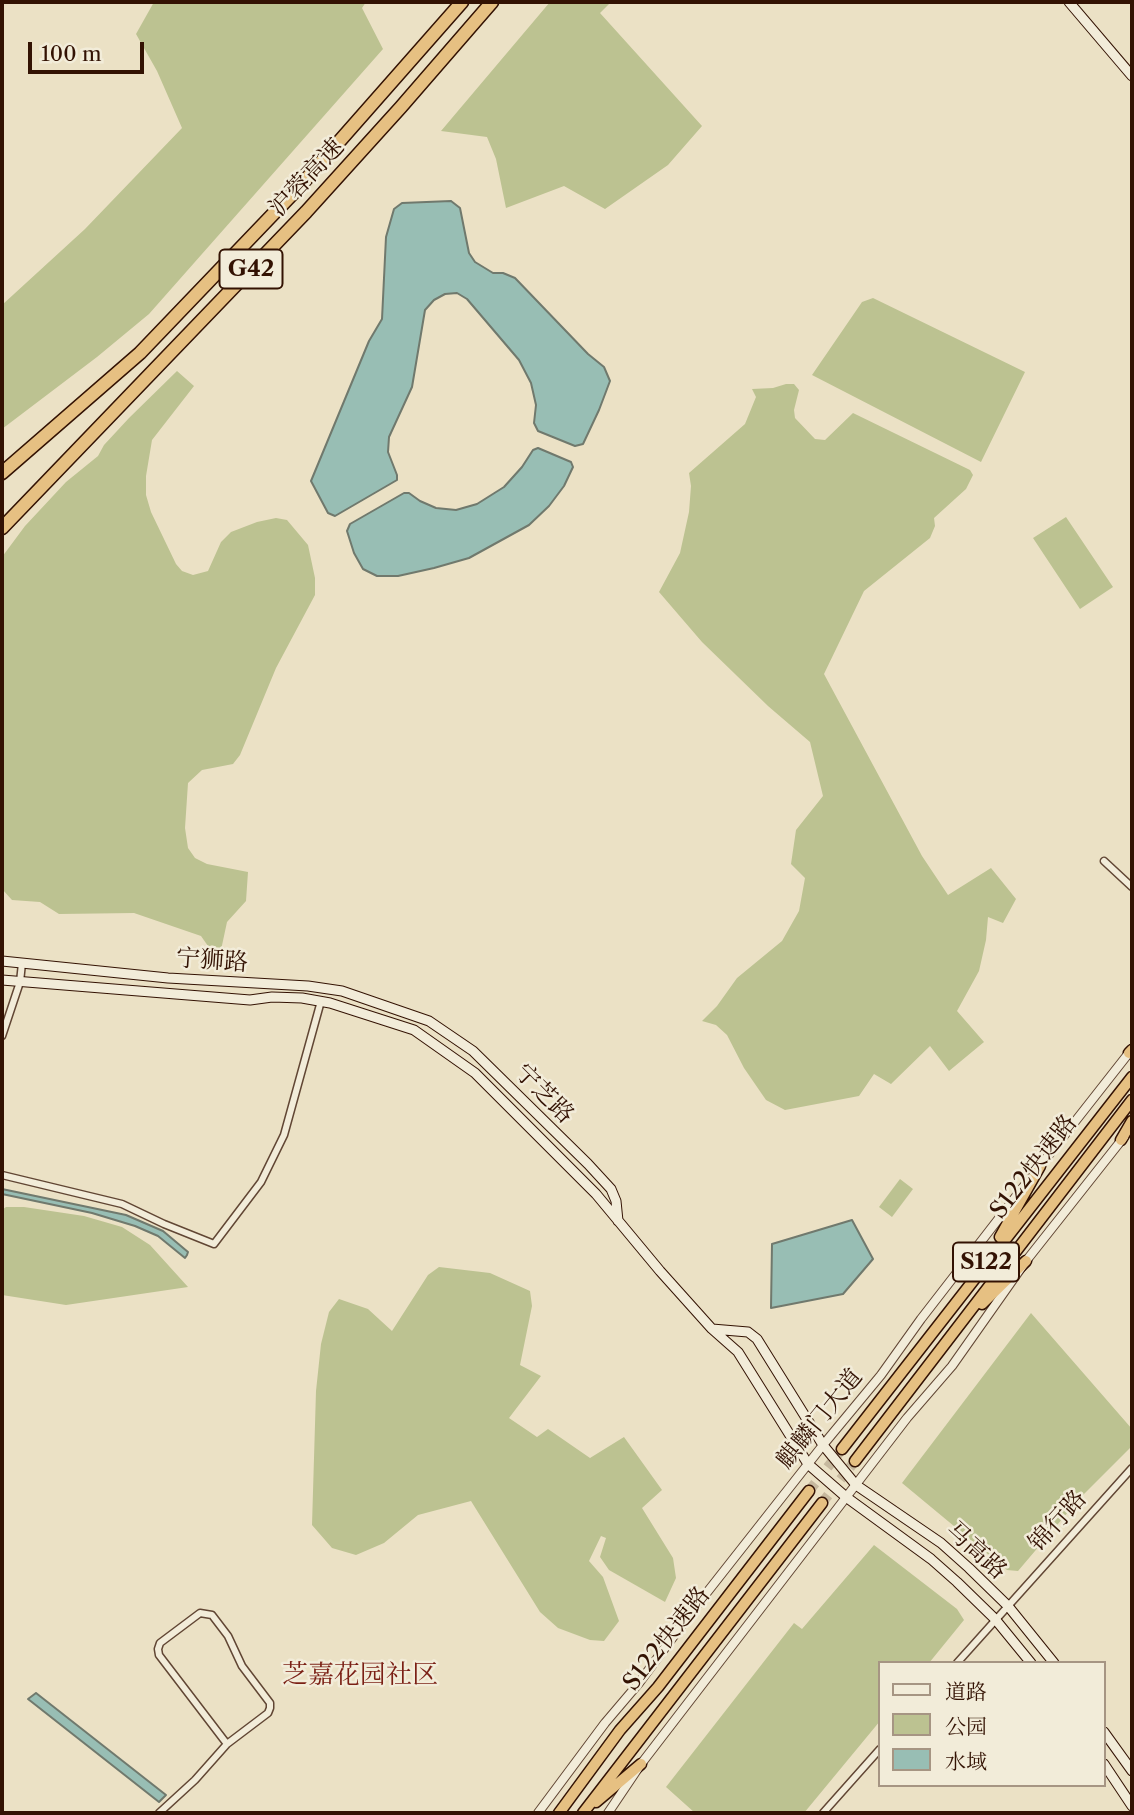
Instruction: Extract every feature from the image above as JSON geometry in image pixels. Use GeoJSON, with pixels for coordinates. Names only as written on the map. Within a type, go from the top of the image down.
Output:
{"type":"FeatureCollection","features":[{"type":"Feature","properties":{"kind":"highway","name":"沪蓉高速"},"geometry":{"type":"LineString","coordinates":[[2,473],[140,353],[300,186],[462,2]]}},
{"type":"Feature","properties":{"kind":"highway","name":"沪蓉高速"},"geometry":{"type":"LineString","coordinates":[[2,528],[296,222],[492,2]]}},
{"type":"Feature","properties":{"kind":"highway","name":"S122快速路"},"geometry":{"type":"LineString","coordinates":[[842,1449],[1132,1077]]}},
{"type":"Feature","properties":{"kind":"highway","name":"S122快速路"},"geometry":{"type":"LineString","coordinates":[[855,1461],[1132,1100]]}},
{"type":"Feature","properties":{"kind":"highway"},"geometry":{"type":"LineString","coordinates":[[1121,1140],[1132,1121]]}},
{"type":"Feature","properties":{"kind":"highway"},"geometry":{"type":"LineString","coordinates":[[985,1263],[1040,1166]]}},
{"type":"Feature","properties":{"kind":"highway"},"geometry":{"type":"LineString","coordinates":[[955,1330],[1026,1261]]}},
{"type":"Feature","properties":{"kind":"highway","name":"S122快速路"},"geometry":{"type":"LineString","coordinates":[[559,1813],[620,1730],[658,1687],[809,1491]]}},
{"type":"Feature","properties":{"kind":"highway","name":"S122快速路"},"geometry":{"type":"LineString","coordinates":[[583,1813],[822,1503]]}},
{"type":"Feature","properties":{"kind":"highway"},"geometry":{"type":"LineString","coordinates":[[583,1813],[641,1763]]}},
{"type":"Feature","properties":{"kind":"main road"},"geometry":{"type":"LineString","coordinates":[[1069,2],[1132,76]]}},
{"type":"Feature","properties":{"kind":"main road","name":"宁狮路"},"geometry":{"type":"LineString","coordinates":[[2,961],[168,978],[308,986],[342,991],[416,1015]]}},
{"type":"Feature","properties":{"kind":"main road","name":"宁狮路"},"geometry":{"type":"LineString","coordinates":[[2,980],[250,1000],[272,997],[321,1001],[414,1031]]}},
{"type":"Feature","properties":{"kind":"main road","name":"宁芝路"},"geometry":{"type":"LineString","coordinates":[[416,1015],[473,1051],[588,1164],[611,1189],[616,1200],[618,1222]]}},
{"type":"Feature","properties":{"kind":"main road","name":"宁芝路"},"geometry":{"type":"LineString","coordinates":[[414,1031],[475,1073],[579,1177],[712,1329],[738,1352],[808,1464]]}},
{"type":"Feature","properties":{"kind":"main road"},"geometry":{"type":"LineString","coordinates":[[712,1329],[748,1332],[757,1339],[823,1445]]}},
{"type":"Feature","properties":{"kind":"main road","name":"马高路"},"geometry":{"type":"LineString","coordinates":[[823,1445],[856,1485],[941,1543],[1008,1606],[1052,1661]]}},
{"type":"Feature","properties":{"kind":"main road","name":"马高路"},"geometry":{"type":"LineString","coordinates":[[808,1464],[846,1497],[931,1559],[995,1619],[1029,1661]]}},
{"type":"Feature","properties":{"kind":"main road"},"geometry":{"type":"LineString","coordinates":[[1106,1735],[1132,1771]]}},
{"type":"Feature","properties":{"kind":"main road"},"geometry":{"type":"LineString","coordinates":[[1106,1767],[1132,1805]]}},
{"type":"Feature","properties":{"kind":"street"},"geometry":{"type":"LineString","coordinates":[[1104,861],[1132,887]]}},
{"type":"Feature","properties":{"kind":"street"},"geometry":{"type":"LineString","coordinates":[[2,1036],[20,982],[22,963]]}},
{"type":"Feature","properties":{"kind":"street"},"geometry":{"type":"LineString","coordinates":[[2,1175],[122,1204],[214,1244],[261,1182],[284,1135],[321,1001]]}},
{"type":"Feature","properties":{"kind":"street","name":"麒麟门大道"},"geometry":{"type":"LineString","coordinates":[[538,1813],[605,1723],[881,1375],[921,1319],[1131,1051]]}},
{"type":"Feature","properties":{"kind":"street"},"geometry":{"type":"LineString","coordinates":[[608,1813],[641,1763],[907,1418],[951,1366],[1026,1261],[1132,1129]]}},
{"type":"Feature","properties":{"kind":"street","name":"锦行路"},"geometry":{"type":"LineString","coordinates":[[959,1661],[1132,1468]]}},
{"type":"Feature","properties":{"kind":"street"},"geometry":{"type":"LineString","coordinates":[[159,1813],[180,1795],[227,1744],[268,1713],[270,1703],[242,1666],[228,1636],[212,1615],[200,1613],[160,1643],[159,1655],[227,1744]]}},
{"type":"Feature","properties":{"kind":"street"},"geometry":{"type":"LineString","coordinates":[[823,1813],[878,1751]]}},
{"type":"Feature","properties":{"kind":"green space"},"geometry":{"type":"Polygon","coordinates":[[[154,2],[366,2],[362,8],[383,49],[149,314],[2,429],[2,305],[85,229],[182,128],[157,71],[136,34],[154,2]]]}},
{"type":"Feature","properties":{"kind":"green space"},"geometry":{"type":"Polygon","coordinates":[[[550,2],[611,2],[600,13],[702,126],[668,165],[605,209],[564,186],[506,208],[496,159],[487,137],[441,131],[550,2]]]}},
{"type":"Feature","properties":{"kind":"green space"},"geometry":{"type":"Polygon","coordinates":[[[873,298],[1025,372],[981,462],[812,375],[862,302],[873,298]]]}},
{"type":"Feature","properties":{"kind":"green space"},"geometry":{"type":"Polygon","coordinates":[[[177,371],[194,386],[152,440],[146,476],[146,495],[151,512],[176,564],[182,571],[193,575],[208,571],[221,542],[231,532],[276,518],[287,520],[308,545],[315,578],[315,595],[276,668],[240,755],[233,764],[202,770],[188,783],[185,828],[188,848],[195,858],[207,864],[248,872],[246,901],[227,922],[221,950],[208,946],[201,936],[134,913],[59,914],[40,902],[12,900],[2,889],[2,557],[25,526],[66,482],[98,456],[104,445],[129,418],[177,371]]]}},
{"type":"Feature","properties":{"kind":"green space"},"geometry":{"type":"Polygon","coordinates":[[[794,384],[799,390],[794,410],[795,418],[815,439],[825,440],[853,413],[970,470],[973,475],[966,489],[934,518],[935,526],[930,538],[864,591],[824,674],[922,856],[948,895],[991,868],[1016,899],[1003,923],[988,917],[979,971],[957,1011],[984,1042],[949,1071],[930,1046],[891,1084],[874,1074],[859,1096],[785,1110],[766,1100],[744,1068],[727,1035],[716,1025],[702,1021],[717,1006],[737,978],[782,941],[799,911],[805,878],[791,864],[796,830],[823,796],[810,742],[768,706],[702,642],[659,592],[680,553],[689,512],[689,473],[745,424],[756,397],[752,389],[794,384]]]}},
{"type":"Feature","properties":{"kind":"green space"},"geometry":{"type":"Polygon","coordinates":[[[1066,517],[1113,587],[1080,609],[1033,538],[1066,517]]]}},
{"type":"Feature","properties":{"kind":"green space"},"geometry":{"type":"Polygon","coordinates":[[[900,1179],[913,1189],[892,1217],[879,1207],[900,1179]]]}},
{"type":"Feature","properties":{"kind":"green space"},"geometry":{"type":"Polygon","coordinates":[[[6,1207],[84,1216],[122,1227],[150,1245],[188,1287],[66,1305],[2,1295],[2,1210],[6,1207]]]}},
{"type":"Feature","properties":{"kind":"green space"},"geometry":{"type":"Polygon","coordinates":[[[439,1267],[490,1273],[530,1291],[532,1306],[520,1365],[541,1376],[509,1418],[537,1437],[548,1429],[590,1458],[624,1437],[662,1490],[642,1508],[673,1558],[676,1578],[665,1602],[609,1570],[600,1557],[606,1538],[601,1536],[589,1561],[603,1577],[619,1621],[604,1641],[590,1640],[558,1628],[540,1612],[471,1501],[418,1515],[384,1543],[356,1555],[332,1548],[312,1525],[316,1391],[321,1344],[329,1312],[339,1299],[368,1309],[392,1331],[428,1275],[439,1267]]]}},
{"type":"Feature","properties":{"kind":"green space"},"geometry":{"type":"Polygon","coordinates":[[[1031,1313],[1132,1429],[1132,1446],[1080,1498],[1018,1571],[1007,1570],[902,1483],[1031,1313]]]}},
{"type":"Feature","properties":{"kind":"green space"},"geometry":{"type":"Polygon","coordinates":[[[874,1545],[957,1609],[964,1620],[931,1661],[878,1661],[878,1723],[804,1813],[695,1813],[666,1787],[794,1623],[802,1629],[874,1545]]]}},
{"type":"Feature","properties":{"kind":"water"},"geometry":{"type":"Polygon","coordinates":[[[451,201],[460,208],[469,253],[475,262],[493,273],[503,273],[515,278],[588,354],[604,367],[610,381],[583,444],[575,446],[538,431],[534,423],[536,405],[531,383],[519,360],[467,299],[457,293],[445,294],[434,300],[425,310],[412,387],[389,437],[388,452],[397,480],[335,516],[328,513],[311,481],[369,341],[382,319],[386,237],[394,209],[402,203],[451,201]]]}},
{"type":"Feature","properties":{"kind":"water"},"geometry":{"type":"Polygon","coordinates":[[[538,448],[571,462],[573,467],[564,486],[549,506],[529,525],[469,558],[434,568],[398,576],[377,576],[363,569],[347,531],[350,524],[404,493],[409,493],[436,508],[456,510],[477,504],[504,487],[533,450],[538,448]]]}},
{"type":"Feature","properties":{"kind":"water"},"geometry":{"type":"Polygon","coordinates":[[[2,1189],[126,1215],[163,1231],[188,1252],[187,1255],[185,1258],[158,1236],[135,1226],[92,1213],[2,1194],[2,1189]]]}},
{"type":"Feature","properties":{"kind":"water"},"geometry":{"type":"Polygon","coordinates":[[[852,1220],[873,1259],[843,1294],[771,1308],[772,1244],[852,1220]]]}},
{"type":"Feature","properties":{"kind":"water"},"geometry":{"type":"Polygon","coordinates":[[[36,1693],[166,1795],[159,1802],[28,1699],[36,1693]]]}},
{"type":"Feature","properties":{"kind":"tunnel"},"geometry":{"type":"LineString","coordinates":[[809,1491],[842,1449]]}},
{"type":"Feature","properties":{"kind":"tunnel"},"geometry":{"type":"LineString","coordinates":[[822,1503],[855,1461]]}},
{"type":"Feature","properties":{"kind":"district","name":"芝嘉花园社区"},"geometry":{"type":"Point","coordinates":[360,1675]}}]}
